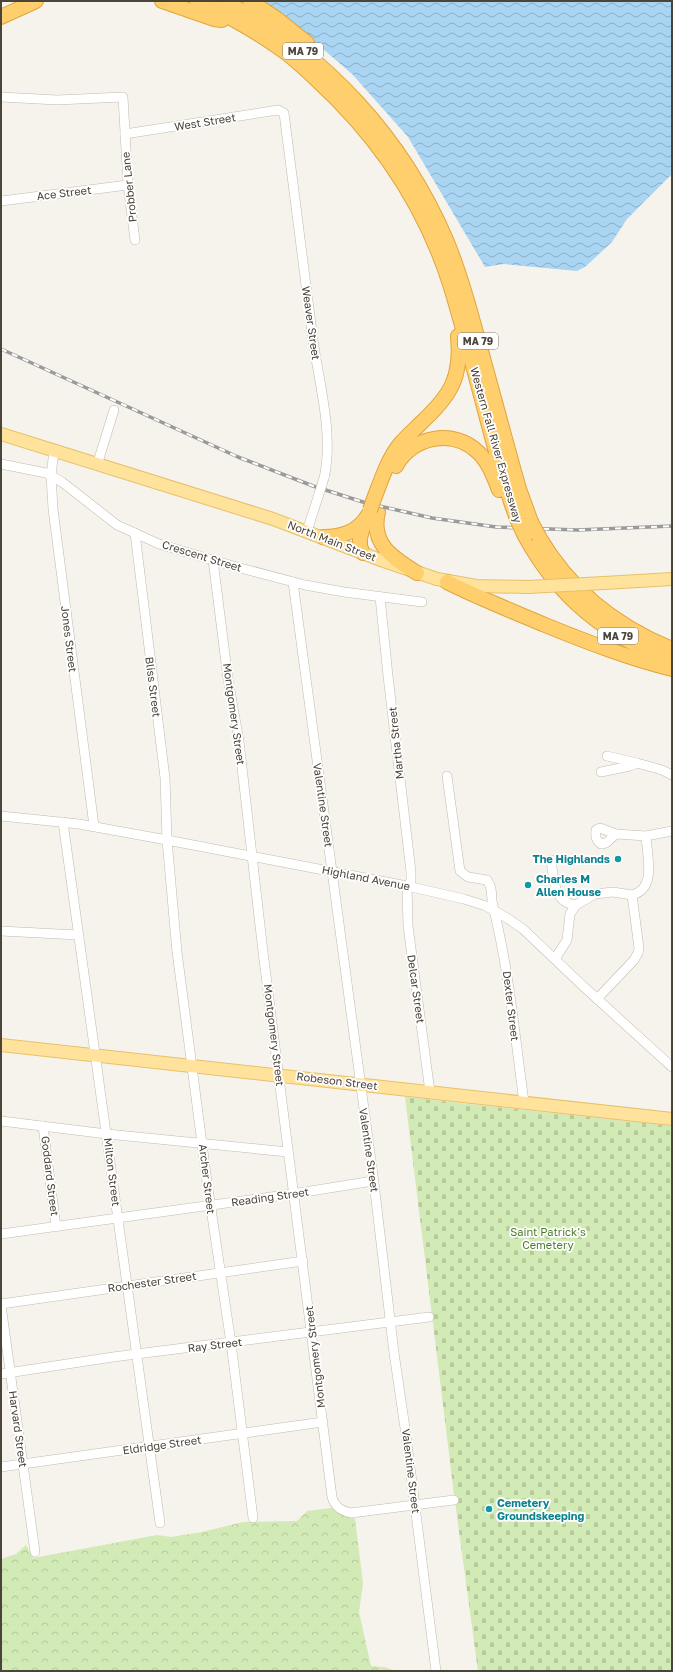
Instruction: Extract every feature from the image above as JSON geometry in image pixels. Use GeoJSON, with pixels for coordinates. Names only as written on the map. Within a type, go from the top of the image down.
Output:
{"type":"FeatureCollection","features":[{"type":"Feature","properties":{"kind":"highway"},"geometry":{"type":"LineString","coordinates":[[1,17],[36,1]]}},
{"type":"Feature","properties":{"kind":"highway"},"geometry":{"type":"LineString","coordinates":[[162,1],[214,19],[239,23]]}},
{"type":"Feature","properties":{"kind":"highway","name":"Western Fall River Expressway"},"geometry":{"type":"LineString","coordinates":[[197,1],[239,23],[278,47],[314,77],[348,110],[384,152],[411,195],[438,250],[450,284],[507,490],[520,521],[539,537],[557,564],[581,592],[599,608],[629,628],[672,649]]}},
{"type":"Feature","properties":{"kind":"highway","name":"Western Fall River Expressway"},"geometry":{"type":"LineString","coordinates":[[223,1],[260,21],[300,49],[337,81],[372,117],[414,178],[432,210],[447,243],[465,295],[516,478],[520,521]]}},
{"type":"Feature","properties":{"kind":"highway"},"geometry":{"type":"LineString","coordinates":[[250,1],[282,22],[314,50],[372,117]]}},
{"type":"Feature","properties":{"kind":"highway"},"geometry":{"type":"LineString","coordinates":[[379,497],[388,464],[396,450],[402,441],[443,402],[454,382],[458,367],[459,344],[450,284]]}},
{"type":"Feature","properties":{"kind":"highway"},"geometry":{"type":"LineString","coordinates":[[363,553],[360,548],[359,540],[379,497],[396,467],[407,452],[424,441],[436,438],[452,439],[463,442],[472,447],[484,458],[520,521]]}},
{"type":"Feature","properties":{"kind":"highway"},"geometry":{"type":"LineString","coordinates":[[323,537],[336,536],[352,531],[372,512]]}},
{"type":"Feature","properties":{"kind":"highway"},"geometry":{"type":"LineString","coordinates":[[372,512],[382,545],[395,558],[417,573]]}},
{"type":"Feature","properties":{"kind":"highway","name":"MA 79"},"geometry":{"type":"LineString","coordinates":[[520,521],[521,535],[528,550],[571,599],[600,624],[629,642],[672,661]]}},
{"type":"Feature","properties":{"kind":"highway"},"geometry":{"type":"LineString","coordinates":[[447,582],[484,600],[580,639],[626,656],[672,669]]}},
{"type":"Feature","properties":{"kind":"highway"},"geometry":{"type":"LineString","coordinates":[[629,628],[672,642]]}},
{"type":"Feature","properties":{"kind":"main road","name":"North Main Street"},"geometry":{"type":"LineString","coordinates":[[1,434],[273,518],[417,573],[447,582],[487,587],[528,587],[672,579]]}},
{"type":"Feature","properties":{"kind":"main road","name":"Robeson Street"},"geometry":{"type":"LineString","coordinates":[[1,1045],[672,1119]]}},
{"type":"Feature","properties":{"kind":"street","name":"Probber Lane"},"geometry":{"type":"LineString","coordinates":[[1,97],[57,100],[123,97],[128,185],[135,240]]}},
{"type":"Feature","properties":{"kind":"street","name":"West Street"},"geometry":{"type":"LineString","coordinates":[[125,134],[278,110],[284,113]]}},
{"type":"Feature","properties":{"kind":"street","name":"Weaver Street"},"geometry":{"type":"LineString","coordinates":[[284,113],[318,372],[327,424],[327,464],[307,531]]}},
{"type":"Feature","properties":{"kind":"street","name":"Ace Street"},"geometry":{"type":"LineString","coordinates":[[1,201],[128,185]]}},
{"type":"Feature","properties":{"kind":"street"},"geometry":{"type":"LineString","coordinates":[[97,464],[114,410]]}},
{"type":"Feature","properties":{"kind":"street","name":"Jones Street"},"geometry":{"type":"LineString","coordinates":[[54,451],[52,476],[53,509],[94,826]]}},
{"type":"Feature","properties":{"kind":"street","name":"Crescent Street"},"geometry":{"type":"LineString","coordinates":[[1,464],[41,471],[52,476],[117,525],[159,544],[293,582],[344,592],[422,602]]}},
{"type":"Feature","properties":{"kind":"street","name":"Bliss Street"},"geometry":{"type":"LineString","coordinates":[[135,533],[165,778],[167,840]]}},
{"type":"Feature","properties":{"kind":"street","name":"Montgomery Street"},"geometry":{"type":"LineString","coordinates":[[213,560],[228,679],[239,741],[251,856],[332,1497],[339,1509],[347,1512],[359,1513],[415,1504]]}},
{"type":"Feature","properties":{"kind":"street","name":"Valentine Street"},"geometry":{"type":"LineString","coordinates":[[293,582],[373,1181],[436,1671]]}},
{"type":"Feature","properties":{"kind":"street","name":"Martha Street"},"geometry":{"type":"LineString","coordinates":[[380,597],[387,670],[411,872],[411,882],[407,886]]}},
{"type":"Feature","properties":{"kind":"street"},"geometry":{"type":"LineString","coordinates":[[607,756],[662,770],[672,775]]}},
{"type":"Feature","properties":{"kind":"street"},"geometry":{"type":"LineString","coordinates":[[601,772],[630,766],[637,763]]}},
{"type":"Feature","properties":{"kind":"street","name":"Dexter Street"},"geometry":{"type":"LineString","coordinates":[[448,776],[460,871],[468,877],[487,880],[492,887],[492,900],[504,956],[524,1102]]}},
{"type":"Feature","properties":{"kind":"street","name":"Highland Avenue"},"geometry":{"type":"LineString","coordinates":[[1,816],[94,826],[407,886],[464,899],[486,906],[523,929],[672,1067]]}},
{"type":"Feature","properties":{"kind":"street","name":"Milton Street"},"geometry":{"type":"LineString","coordinates":[[63,822],[160,1523]]}},
{"type":"Feature","properties":{"kind":"street"},"geometry":{"type":"LineString","coordinates":[[616,834],[646,836],[672,831]]}},
{"type":"Feature","properties":{"kind":"street"},"geometry":{"type":"LineString","coordinates":[[555,959],[567,940],[570,914],[576,904],[594,894],[613,892],[628,896],[638,894],[644,888],[648,879],[646,836]]}},
{"type":"Feature","properties":{"kind":"street","name":"Archer Street"},"geometry":{"type":"LineString","coordinates":[[167,840],[177,952],[210,1206],[231,1343],[253,1518]]}},
{"type":"Feature","properties":{"kind":"street"},"geometry":{"type":"LineString","coordinates":[[551,860],[558,895],[566,902],[576,904]]}},
{"type":"Feature","properties":{"kind":"street","name":"Delcar Street"},"geometry":{"type":"LineString","coordinates":[[407,886],[408,926],[430,1092]]}},
{"type":"Feature","properties":{"kind":"street"},"geometry":{"type":"LineString","coordinates":[[597,999],[634,960],[638,953],[639,948],[632,895]]}},
{"type":"Feature","properties":{"kind":"street"},"geometry":{"type":"LineString","coordinates":[[1,931],[78,935]]}},
{"type":"Feature","properties":{"kind":"street"},"geometry":{"type":"LineString","coordinates":[[1,1121],[107,1134],[288,1152]]}},
{"type":"Feature","properties":{"kind":"street","name":"Goddard Street"},"geometry":{"type":"LineString","coordinates":[[43,1126],[56,1227]]}},
{"type":"Feature","properties":{"kind":"street","name":"Reading Street"},"geometry":{"type":"LineString","coordinates":[[1,1234],[210,1206],[373,1181]]}},
{"type":"Feature","properties":{"kind":"street","name":"Rochester Street"},"geometry":{"type":"LineString","coordinates":[[1,1305],[128,1285],[303,1261]]}},
{"type":"Feature","properties":{"kind":"street","name":"Harvard Street"},"geometry":{"type":"LineString","coordinates":[[1,1305],[35,1552]]}},
{"type":"Feature","properties":{"kind":"street","name":"Ray Street"},"geometry":{"type":"LineString","coordinates":[[1,1374],[137,1354],[429,1317]]}},
{"type":"Feature","properties":{"kind":"street","name":"Eldridge Street"},"geometry":{"type":"LineString","coordinates":[[1,1467],[323,1422]]}},
{"type":"Feature","properties":{"kind":"street"},"geometry":{"type":"LineString","coordinates":[[415,1504],[454,1500]]}},
{"type":"Feature","properties":{"kind":"green space","name":"Saint Patrick's Cemetery"},"geometry":{"type":"Polygon","coordinates":[[[405,1097],[672,1126],[672,1671],[478,1671],[454,1494],[405,1097]]]}},
{"type":"Feature","properties":{"kind":"green space"},"geometry":{"type":"Polygon","coordinates":[[[331,1508],[355,1519],[363,1583],[359,1612],[371,1666],[384,1667],[396,1671],[1,1671],[1,1559],[16,1554],[26,1545],[33,1558],[157,1535],[171,1537],[202,1532],[243,1522],[297,1521],[307,1511],[331,1508]]]}},
{"type":"Feature","properties":{"kind":"water"},"geometry":{"type":"Polygon","coordinates":[[[262,1],[672,1],[672,174],[627,219],[612,242],[585,267],[577,271],[504,264],[485,267],[408,137],[352,74],[308,36],[262,1]]]}},
{"type":"Feature","properties":{"kind":"railway"},"geometry":{"type":"LineString","coordinates":[[1,349],[238,457],[313,486],[366,503],[432,518],[496,527],[578,530],[672,526]]}},
{"type":"Feature","properties":{"kind":"place","name":"The Highlands"},"geometry":{"type":"Point","coordinates":[618,859]}},
{"type":"Feature","properties":{"kind":"place","name":"Charles M Allen House"},"geometry":{"type":"Point","coordinates":[528,885]}},
{"type":"Feature","properties":{"kind":"place","name":"Cemetery Groundskeeping"},"geometry":{"type":"Point","coordinates":[489,1509]}}]}
